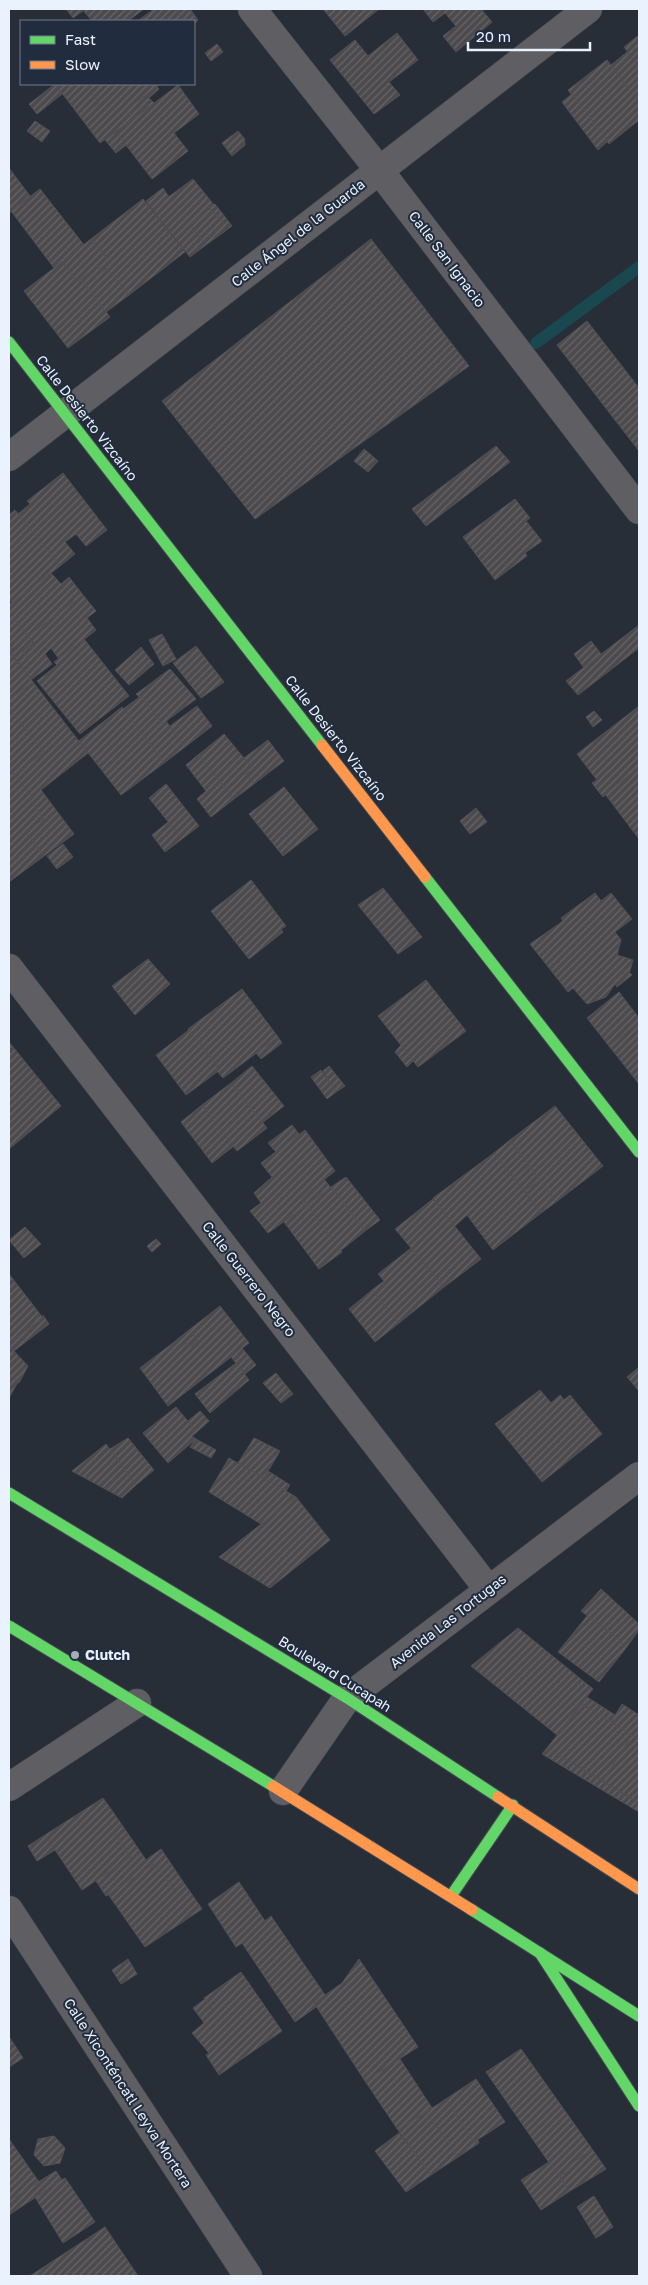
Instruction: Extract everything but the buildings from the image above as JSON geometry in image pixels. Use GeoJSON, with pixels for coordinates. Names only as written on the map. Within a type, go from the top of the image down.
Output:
{"type":"FeatureCollection","features":[{"type":"Feature","properties":{"kind":"main road","name":"Calle Desierto Vizcaíno"},"geometry":{"type":"LineString","coordinates":[[9,342],[639,1152]]}},
{"type":"Feature","properties":{"kind":"main road","name":"Boulevard Cucapah"},"geometry":{"type":"LineString","coordinates":[[9,1493],[347,1698],[639,1888]]}},
{"type":"Feature","properties":{"kind":"main road"},"geometry":{"type":"LineString","coordinates":[[9,1626],[452,1896],[639,2016]]}},
{"type":"Feature","properties":{"kind":"main road"},"geometry":{"type":"LineString","coordinates":[[452,1896],[513,1805]]}},
{"type":"Feature","properties":{"kind":"main road"},"geometry":{"type":"LineString","coordinates":[[540,1953],[639,2106]]}},
{"type":"Feature","properties":{"kind":"street","name":"Calle San Ignacio"},"geometry":{"type":"LineString","coordinates":[[252,9],[379,170],[639,510]]}},
{"type":"Feature","properties":{"kind":"street","name":"Calle Ángel de la Guarda"},"geometry":{"type":"LineString","coordinates":[[9,457],[588,9]]}},
{"type":"Feature","properties":{"kind":"street","name":"Calle Guerrero Negro"},"geometry":{"type":"LineString","coordinates":[[9,968],[488,1589]]}},
{"type":"Feature","properties":{"kind":"street","name":"Avenida Las Tortugas"},"geometry":{"type":"LineString","coordinates":[[283,1792],[347,1698],[639,1476]]}},
{"type":"Feature","properties":{"kind":"street"},"geometry":{"type":"LineString","coordinates":[[9,1787],[137,1703]]}},
{"type":"Feature","properties":{"kind":"street","name":"Calle Xiconténcatl Leyva Mortera"},"geometry":{"type":"LineString","coordinates":[[9,1910],[248,2276]]}},
{"type":"Feature","properties":{"kind":"waterway"},"geometry":{"type":"LineString","coordinates":[[536,343],[639,267]]}},
{"type":"Feature","properties":{"kind":"traffic: fast"},"geometry":{"type":"LineString","coordinates":[[9,342],[322,745]]}},
{"type":"Feature","properties":{"kind":"traffic: fast"},"geometry":{"type":"LineString","coordinates":[[425,877],[639,1152]]}},
{"type":"Feature","properties":{"kind":"traffic: fast"},"geometry":{"type":"LineString","coordinates":[[9,1493],[347,1698],[498,1797]]}},
{"type":"Feature","properties":{"kind":"traffic: fast"},"geometry":{"type":"LineString","coordinates":[[9,1626],[273,1786]]}},
{"type":"Feature","properties":{"kind":"traffic: fast"},"geometry":{"type":"LineString","coordinates":[[451,1896],[513,1805]]}},
{"type":"Feature","properties":{"kind":"traffic: fast"},"geometry":{"type":"LineString","coordinates":[[472,1910],[639,2016]]}},
{"type":"Feature","properties":{"kind":"traffic: fast"},"geometry":{"type":"LineString","coordinates":[[540,1953],[639,2106]]}},
{"type":"Feature","properties":{"kind":"traffic: slow"},"geometry":{"type":"LineString","coordinates":[[322,745],[425,877]]}},
{"type":"Feature","properties":{"kind":"traffic: slow"},"geometry":{"type":"LineString","coordinates":[[273,1786],[472,1910]]}},
{"type":"Feature","properties":{"kind":"traffic: slow"},"geometry":{"type":"LineString","coordinates":[[498,1797],[639,1889]]}},
{"type":"Feature","properties":{"kind":"place","name":"Clutch"},"geometry":{"type":"Point","coordinates":[75,1655]}}]}
